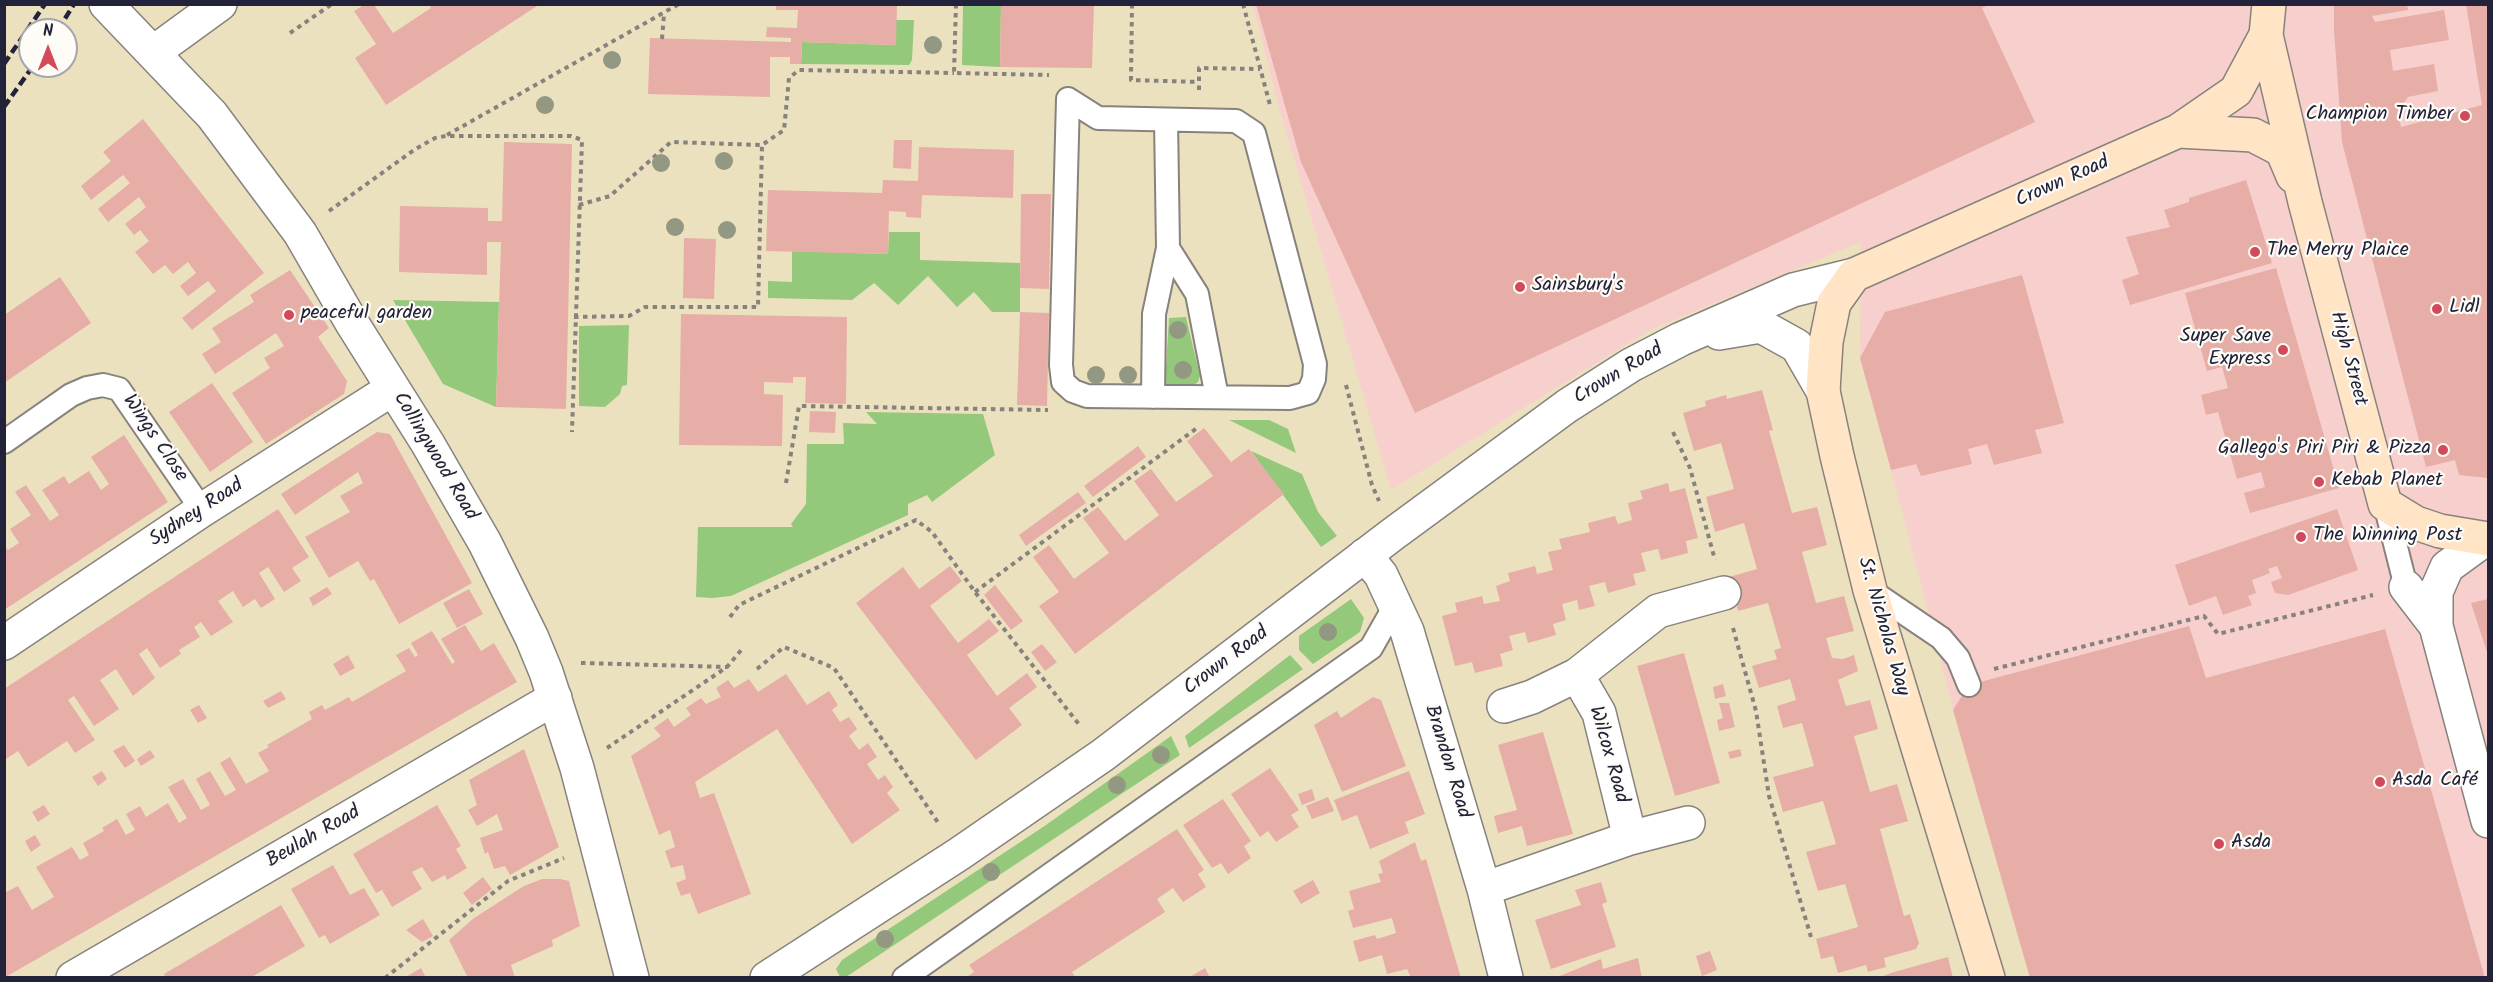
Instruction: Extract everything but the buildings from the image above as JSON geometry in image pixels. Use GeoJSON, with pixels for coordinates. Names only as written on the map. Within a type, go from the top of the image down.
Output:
{"type":"FeatureCollection","features":[{"type":"Feature","properties":{"kind":"main road","name":"Crown Road"},"geometry":{"type":"LineString","coordinates":[[1854,275],[2178,131],[2236,90],[2268,20]]}},
{"type":"Feature","properties":{"kind":"main road","name":"High Street"},"geometry":{"type":"LineString","coordinates":[[2268,20],[2305,202],[2385,504]]}},
{"type":"Feature","properties":{"kind":"main road","name":"Crown Road"},"geometry":{"type":"LineString","coordinates":[[2178,131],[2253,135],[2282,150],[2305,202]]}},
{"type":"Feature","properties":{"kind":"main road","name":"St. Nicholas Way"},"geometry":{"type":"LineString","coordinates":[[1854,275],[1834,303],[1826,342],[1823,392],[1870,590],[1988,978]]}},
{"type":"Feature","properties":{"kind":"main road"},"geometry":{"type":"LineString","coordinates":[[2385,504],[2416,524],[2486,540]]}},
{"type":"Feature","properties":{"kind":"street","name":"Collingwood Road"},"geometry":{"type":"LineString","coordinates":[[106,4],[212,115],[300,233],[485,543],[532,638],[551,685],[577,768],[632,978]]}},
{"type":"Feature","properties":{"kind":"street"},"geometry":{"type":"LineString","coordinates":[[154,52],[220,4]]}},
{"type":"Feature","properties":{"kind":"street","name":"Crown Road"},"geometry":{"type":"LineString","coordinates":[[767,978],[802,969],[959,854],[1103,755],[1365,555],[1567,406],[1631,365],[1681,339],[1793,290],[1854,275]]}},
{"type":"Feature","properties":{"kind":"street","name":"Crown Road"},"geometry":{"type":"LineString","coordinates":[[1681,339],[1761,326],[1797,346],[1823,392]]}},
{"type":"Feature","properties":{"kind":"street","name":"Sydney Road"},"geometry":{"type":"LineString","coordinates":[[4,643],[202,510],[392,389]]}},
{"type":"Feature","properties":{"kind":"street"},"geometry":{"type":"LineString","coordinates":[[2486,540],[2447,567],[2436,592],[2436,626],[2488,821]]}},
{"type":"Feature","properties":{"kind":"street","name":"Brandon Road"},"geometry":{"type":"LineString","coordinates":[[1365,555],[1381,575],[1407,631],[1484,890],[1506,978]]}},
{"type":"Feature","properties":{"kind":"street"},"geometry":{"type":"LineString","coordinates":[[2406,587],[2436,626]]}},
{"type":"Feature","properties":{"kind":"street"},"geometry":{"type":"LineString","coordinates":[[1504,706],[1532,697],[1577,675],[1658,611],[1724,593]]}},
{"type":"Feature","properties":{"kind":"street","name":"Wilcox Road"},"geometry":{"type":"LineString","coordinates":[[1577,675],[1599,714],[1630,838]]}},
{"type":"Feature","properties":{"kind":"street","name":"Beulah Road"},"geometry":{"type":"LineString","coordinates":[[73,978],[551,685]]}},
{"type":"Feature","properties":{"kind":"street"},"geometry":{"type":"LineString","coordinates":[[1484,890],[1630,838],[1688,823]]}},
{"type":"Feature","properties":{"kind":"lane"},"geometry":{"type":"LineString","coordinates":[[1068,99],[1098,118],[1166,120],[1236,121],[1254,133],[1315,364],[1314,379],[1308,393],[1290,399],[1087,396],[1073,391],[1063,382],[1060,365],[1068,99]]}},
{"type":"Feature","properties":{"kind":"lane"},"geometry":{"type":"LineString","coordinates":[[1153,397],[1154,314],[1168,248],[1166,120]]}},
{"type":"Feature","properties":{"kind":"lane"},"geometry":{"type":"LineString","coordinates":[[1168,248],[1197,294],[1217,397]]}},
{"type":"Feature","properties":{"kind":"lane","name":"Wings Close"},"geometry":{"type":"LineString","coordinates":[[4,442],[72,395],[87,388],[103,385],[119,389],[202,510]]}},
{"type":"Feature","properties":{"kind":"lane"},"geometry":{"type":"LineString","coordinates":[[2385,504],[2406,587]]}},
{"type":"Feature","properties":{"kind":"lane"},"geometry":{"type":"LineString","coordinates":[[1870,590],[1941,638],[1958,658],[1969,685]]}},
{"type":"Feature","properties":{"kind":"lane"},"geometry":{"type":"LineString","coordinates":[[904,978],[1371,648],[1396,604]]}},
{"type":"Feature","properties":{"kind":"path"},"geometry":{"type":"LineString","coordinates":[[290,33],[332,4]]}},
{"type":"Feature","properties":{"kind":"path"},"geometry":{"type":"LineString","coordinates":[[446,136],[679,4]]}},
{"type":"Feature","properties":{"kind":"path"},"geometry":{"type":"LineString","coordinates":[[1132,4],[1131,80],[1199,82]]}},
{"type":"Feature","properties":{"kind":"path"},"geometry":{"type":"LineString","coordinates":[[662,39],[664,14]]}},
{"type":"Feature","properties":{"kind":"path"},"geometry":{"type":"LineString","coordinates":[[579,205],[610,196],[671,142],[762,145],[784,130],[789,78],[799,70],[954,73]]}},
{"type":"Feature","properties":{"kind":"path"},"geometry":{"type":"LineString","coordinates":[[300,233],[414,150],[435,138],[446,136],[571,136],[582,140],[574,317],[572,432]]}},
{"type":"Feature","properties":{"kind":"path"},"geometry":{"type":"LineString","coordinates":[[574,317],[629,316],[645,307],[758,307],[762,145]]}},
{"type":"Feature","properties":{"kind":"path"},"geometry":{"type":"LineString","coordinates":[[975,592],[1199,427],[1217,397]]}},
{"type":"Feature","properties":{"kind":"path"},"geometry":{"type":"LineString","coordinates":[[786,483],[799,406],[1055,410]]}},
{"type":"Feature","properties":{"kind":"path"},"geometry":{"type":"LineString","coordinates":[[1673,432],[1690,468],[1756,711],[1768,796],[1795,878],[1811,937]]}},
{"type":"Feature","properties":{"kind":"path"},"geometry":{"type":"LineString","coordinates":[[730,617],[739,605],[916,520],[932,532],[975,592],[1103,755]]}},
{"type":"Feature","properties":{"kind":"path"},"geometry":{"type":"LineString","coordinates":[[1991,670],[2204,616],[2218,634],[2406,587]]}},
{"type":"Feature","properties":{"kind":"path"},"geometry":{"type":"LineString","coordinates":[[757,669],[784,646],[834,668],[959,854]]}},
{"type":"Feature","properties":{"kind":"path"},"geometry":{"type":"LineString","coordinates":[[577,768],[727,667],[743,648]]}},
{"type":"Feature","properties":{"kind":"path"},"geometry":{"type":"LineString","coordinates":[[551,685],[576,662],[727,667]]}},
{"type":"Feature","properties":{"kind":"path"},"geometry":{"type":"LineString","coordinates":[[385,978],[508,881],[598,844]]}},
{"type":"Feature","properties":{"kind":"shaded area"},"geometry":{"type":"Polygon","coordinates":[[[1253,5],[2488,5],[2488,977],[2030,977],[1953,710],[1860,358],[1861,242],[1650,330],[1391,490],[1280,111],[1253,5]]]}},
{"type":"Feature","properties":{"kind":"green space"},"geometry":{"type":"Polygon","coordinates":[[[963,5],[1001,5],[1000,67],[962,65],[963,5]]]}},
{"type":"Feature","properties":{"kind":"green space"},"geometry":{"type":"Polygon","coordinates":[[[896,20],[914,20],[912,60],[909,65],[801,64],[802,42],[895,45],[896,20]]]}},
{"type":"Feature","properties":{"kind":"green space"},"geometry":{"type":"Polygon","coordinates":[[[889,232],[920,232],[920,260],[1020,263],[1020,312],[992,312],[974,292],[957,307],[928,276],[898,305],[874,283],[852,300],[768,298],[768,281],[792,282],[792,251],[888,254],[889,232]]]}},
{"type":"Feature","properties":{"kind":"green space"},"geometry":{"type":"Polygon","coordinates":[[[393,300],[499,302],[496,407],[443,384],[393,300]]]}},
{"type":"Feature","properties":{"kind":"green space"},"geometry":{"type":"Polygon","coordinates":[[[1186,317],[1200,376],[1198,382],[1191,387],[1170,388],[1165,383],[1169,318],[1186,317]]]}},
{"type":"Feature","properties":{"kind":"green space"},"geometry":{"type":"Polygon","coordinates":[[[629,325],[627,385],[622,386],[620,394],[605,407],[579,406],[579,326],[629,325]]]}},
{"type":"Feature","properties":{"kind":"green space"},"geometry":{"type":"Polygon","coordinates":[[[866,412],[983,414],[995,455],[932,502],[927,495],[908,504],[908,515],[731,596],[696,597],[698,527],[793,527],[791,524],[806,504],[807,444],[844,444],[843,423],[877,424],[866,412]]]}},
{"type":"Feature","properties":{"kind":"green space"},"geometry":{"type":"Polygon","coordinates":[[[1229,420],[1269,420],[1288,429],[1296,453],[1229,420]]]}},
{"type":"Feature","properties":{"kind":"green space"},"geometry":{"type":"Polygon","coordinates":[[[1251,451],[1302,474],[1318,512],[1337,536],[1321,547],[1251,451]]]}},
{"type":"Feature","properties":{"kind":"green space"},"geometry":{"type":"Polygon","coordinates":[[[1351,599],[1364,618],[1360,632],[1313,664],[1299,650],[1299,636],[1351,599]]]}},
{"type":"Feature","properties":{"kind":"green space"},"geometry":{"type":"Polygon","coordinates":[[[1290,655],[1303,669],[1189,748],[1185,736],[1290,655]]]}},
{"type":"Feature","properties":{"kind":"green space"},"geometry":{"type":"Polygon","coordinates":[[[1171,736],[1180,755],[846,977],[840,977],[836,969],[842,960],[1046,825],[1171,736]]]}},
{"type":"Feature","properties":{"kind":"railway"},"geometry":{"type":"LineString","coordinates":[[4,64],[45,4]]}},
{"type":"Feature","properties":{"kind":"railway"},"geometry":{"type":"LineString","coordinates":[[65,18],[74,4]]}},
{"type":"Feature","properties":{"kind":"railway"},"geometry":{"type":"LineString","coordinates":[[4,107],[25,78]]}},
{"type":"Feature","properties":{"kind":"place","name":"Champion Timber"},"geometry":{"type":"Point","coordinates":[2465,116]}},
{"type":"Feature","properties":{"kind":"place","name":"The Merry Plaice"},"geometry":{"type":"Point","coordinates":[2255,252]}},
{"type":"Feature","properties":{"kind":"place","name":"Sainsbury's"},"geometry":{"type":"Point","coordinates":[1520,287]}},
{"type":"Feature","properties":{"kind":"place","name":"Lidl"},"geometry":{"type":"Point","coordinates":[2437,309]}},
{"type":"Feature","properties":{"kind":"place","name":"peaceful garden"},"geometry":{"type":"Point","coordinates":[289,315]}},
{"type":"Feature","properties":{"kind":"place","name":"Super Save Express"},"geometry":{"type":"Point","coordinates":[2283,350]}},
{"type":"Feature","properties":{"kind":"place","name":"Gallego's Piri Piri & Pizza"},"geometry":{"type":"Point","coordinates":[2443,450]}},
{"type":"Feature","properties":{"kind":"place","name":"Kebab Planet"},"geometry":{"type":"Point","coordinates":[2319,482]}},
{"type":"Feature","properties":{"kind":"place","name":"The Winning Post"},"geometry":{"type":"Point","coordinates":[2301,537]}},
{"type":"Feature","properties":{"kind":"place","name":"Asda Café"},"geometry":{"type":"Point","coordinates":[2380,782]}},
{"type":"Feature","properties":{"kind":"place","name":"Asda"},"geometry":{"type":"Point","coordinates":[2219,844]}}]}
